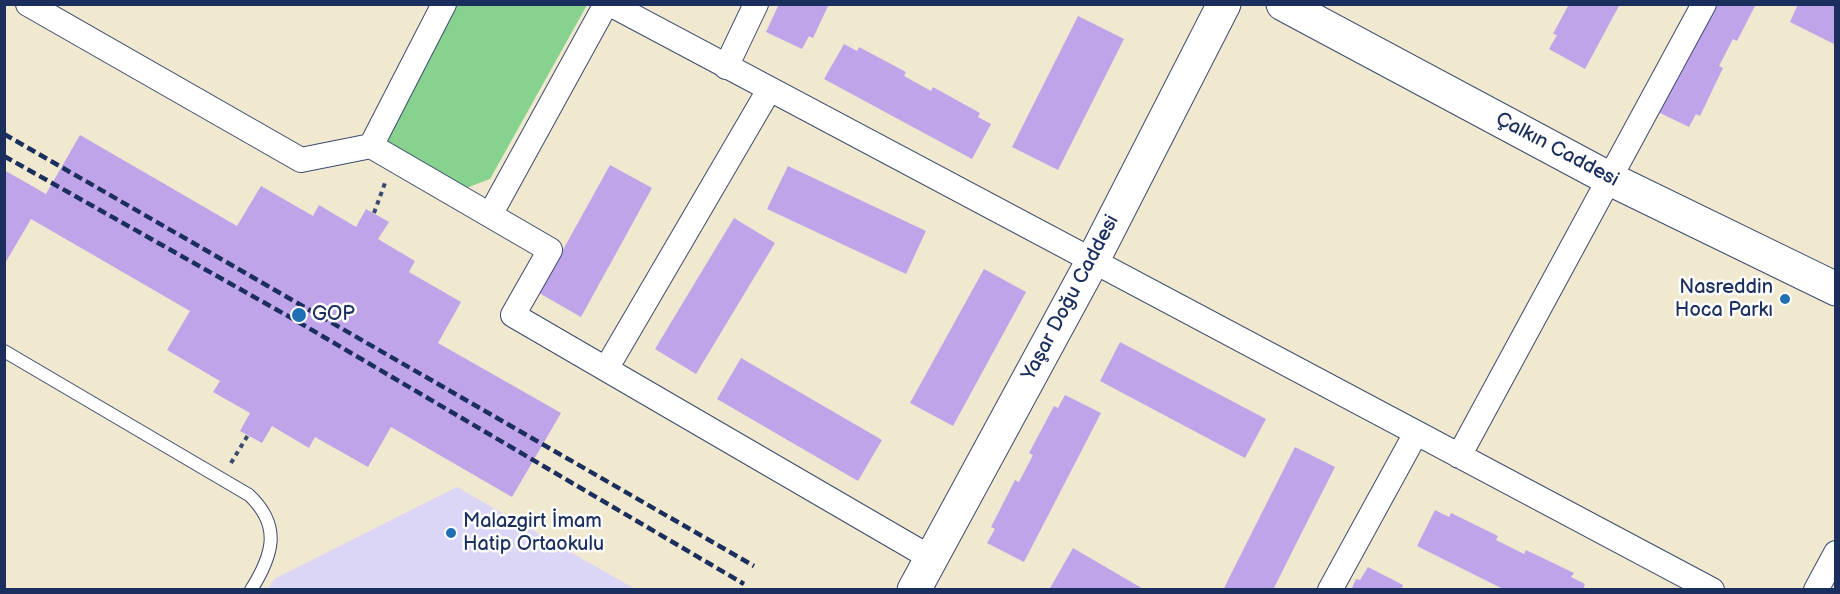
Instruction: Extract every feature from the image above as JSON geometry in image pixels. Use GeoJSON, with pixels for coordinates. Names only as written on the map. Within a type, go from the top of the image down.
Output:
{"type":"FeatureCollection","features":[{"type":"Feature","properties":{"kind":"street"},"geometry":{"type":"LineString","coordinates":[[28,4],[301,160],[371,146],[550,249],[513,315],[931,558]]}},
{"type":"Feature","properties":{"kind":"street"},"geometry":{"type":"LineString","coordinates":[[371,146],[444,4]]}},
{"type":"Feature","properties":{"kind":"street"},"geometry":{"type":"LineString","coordinates":[[490,215],[608,4],[1712,590]]}},
{"type":"Feature","properties":{"kind":"street"},"geometry":{"type":"LineString","coordinates":[[726,67],[756,4]]}},
{"type":"Feature","properties":{"kind":"street","name":"Yaşar Doğu Caddesi"},"geometry":{"type":"LineString","coordinates":[[914,590],[1092,262],[1224,4]]}},
{"type":"Feature","properties":{"kind":"street","name":"Çalkın Caddesi"},"geometry":{"type":"LineString","coordinates":[[1283,4],[1610,179],[1836,289]]}},
{"type":"Feature","properties":{"kind":"street"},"geometry":{"type":"LineString","coordinates":[[1459,456],[1704,4]]}},
{"type":"Feature","properties":{"kind":"street"},"geometry":{"type":"LineString","coordinates":[[606,369],[769,90]]}},
{"type":"Feature","properties":{"kind":"street"},"geometry":{"type":"LineString","coordinates":[[1330,590],[1416,433]]}},
{"type":"Feature","properties":{"kind":"street"},"geometry":{"type":"LineString","coordinates":[[1816,590],[1836,553]]}},
{"type":"Feature","properties":{"kind":"lane"},"geometry":{"type":"LineString","coordinates":[[4,351],[221,478],[257,502],[270,525],[270,553],[251,590]]}},
{"type":"Feature","properties":{"kind":"path"},"geometry":{"type":"LineString","coordinates":[[374,213],[393,160]]}},
{"type":"Feature","properties":{"kind":"path"},"geometry":{"type":"LineString","coordinates":[[221,478],[248,435]]}},
{"type":"Feature","properties":{"kind":"shaded area","name":"Malazgirt İmam Hatip Ortaokulu"},"geometry":{"type":"Polygon","coordinates":[[[457,487],[635,589],[268,589],[274,579],[457,487]]]}},
{"type":"Feature","properties":{"kind":"green space"},"geometry":{"type":"Polygon","coordinates":[[[456,5],[587,5],[490,179],[466,188],[387,141],[456,5]]]}},
{"type":"Feature","properties":{"kind":"building"},"geometry":{"type":"Polygon","coordinates":[[[779,4],[829,4],[813,38],[809,36],[802,49],[766,32],[779,4]]]}},
{"type":"Feature","properties":{"kind":"building"},"geometry":{"type":"Polygon","coordinates":[[[1569,4],[1620,4],[1585,69],[1549,49],[1557,35],[1553,34],[1569,4]]]}},
{"type":"Feature","properties":{"kind":"building"},"geometry":{"type":"Polygon","coordinates":[[[1705,4],[1756,4],[1737,41],[1733,39],[1719,66],[1723,68],[1700,116],[1696,114],[1689,127],[1652,109],[1705,4]]]}},
{"type":"Feature","properties":{"kind":"building"},"geometry":{"type":"Polygon","coordinates":[[[1798,4],[1836,4],[1836,45],[1790,22],[1798,4]]]}},
{"type":"Feature","properties":{"kind":"building"},"geometry":{"type":"Polygon","coordinates":[[[1078,16],[1124,39],[1058,170],[1012,147],[1078,16]]]}},
{"type":"Feature","properties":{"kind":"building"},"geometry":{"type":"Polygon","coordinates":[[[844,44],[857,51],[859,47],[906,72],[904,76],[931,91],[933,87],[980,113],[978,117],[991,124],[972,159],[824,79],[844,44]]]}},
{"type":"Feature","properties":{"kind":"building"},"geometry":{"type":"Polygon","coordinates":[[[80,135],[237,226],[261,186],[313,216],[319,205],[356,227],[366,209],[389,222],[378,239],[415,261],[409,272],[461,302],[438,343],[561,413],[512,497],[391,427],[368,467],[315,437],[309,448],[272,426],[262,443],[240,431],[250,413],[213,392],[220,381],[167,350],[190,311],[31,219],[4,265],[4,170],[46,194],[80,135]]]}},
{"type":"Feature","properties":{"kind":"building"},"geometry":{"type":"Polygon","coordinates":[[[610,165],[652,188],[581,317],[539,293],[610,165]]]}},
{"type":"Feature","properties":{"kind":"building"},"geometry":{"type":"Polygon","coordinates":[[[788,166],[926,231],[906,274],[767,209],[788,166]]]}},
{"type":"Feature","properties":{"kind":"building"},"geometry":{"type":"Polygon","coordinates":[[[734,218],[775,243],[696,374],[655,349],[734,218]]]}},
{"type":"Feature","properties":{"kind":"building"},"geometry":{"type":"Polygon","coordinates":[[[984,269],[1026,292],[953,426],[910,403],[984,269]]]}},
{"type":"Feature","properties":{"kind":"building"},"geometry":{"type":"Polygon","coordinates":[[[1120,342],[1266,419],[1245,458],[1100,381],[1120,342]]]}},
{"type":"Feature","properties":{"kind":"building"},"geometry":{"type":"Polygon","coordinates":[[[741,358],[882,440],[858,481],[717,399],[741,358]]]}},
{"type":"Feature","properties":{"kind":"building"},"geometry":{"type":"Polygon","coordinates":[[[1065,395],[1101,413],[1024,562],[987,543],[995,529],[991,527],[1015,480],[1019,482],[1033,455],[1029,453],[1054,406],[1058,408],[1065,395]]]}},
{"type":"Feature","properties":{"kind":"building"},"geometry":{"type":"Polygon","coordinates":[[[1295,447],[1335,467],[1273,590],[1223,590],[1295,447]]]}},
{"type":"Feature","properties":{"kind":"building"},"geometry":{"type":"Polygon","coordinates":[[[1435,510],[1449,517],[1451,513],[1498,536],[1496,540],[1524,554],[1526,550],[1574,573],[1571,577],[1585,584],[1583,590],[1505,590],[1417,546],[1435,510]]]}},
{"type":"Feature","properties":{"kind":"building"},"geometry":{"type":"Polygon","coordinates":[[[1073,548],[1145,590],[1049,590],[1073,548]]]}},
{"type":"Feature","properties":{"kind":"building"},"geometry":{"type":"Polygon","coordinates":[[[1368,567],[1403,585],[1401,590],[1351,590],[1356,579],[1360,580],[1368,567]]]}},
{"type":"Feature","properties":{"kind":"railway"},"geometry":{"type":"LineString","coordinates":[[4,134],[754,566]]}},
{"type":"Feature","properties":{"kind":"railway"},"geometry":{"type":"LineString","coordinates":[[4,156],[295,320],[744,584]]}},
{"type":"Feature","properties":{"kind":"place","name":"Nasreddin Hoca Parkı"},"geometry":{"type":"Point","coordinates":[1785,299]}},
{"type":"Feature","properties":{"kind":"place","name":"GOP"},"geometry":{"type":"Point","coordinates":[299,315]}},
{"type":"Feature","properties":{"kind":"place","name":"Malazgirt İmam Hatip Ortaokulu"},"geometry":{"type":"Point","coordinates":[451,533]}}]}
